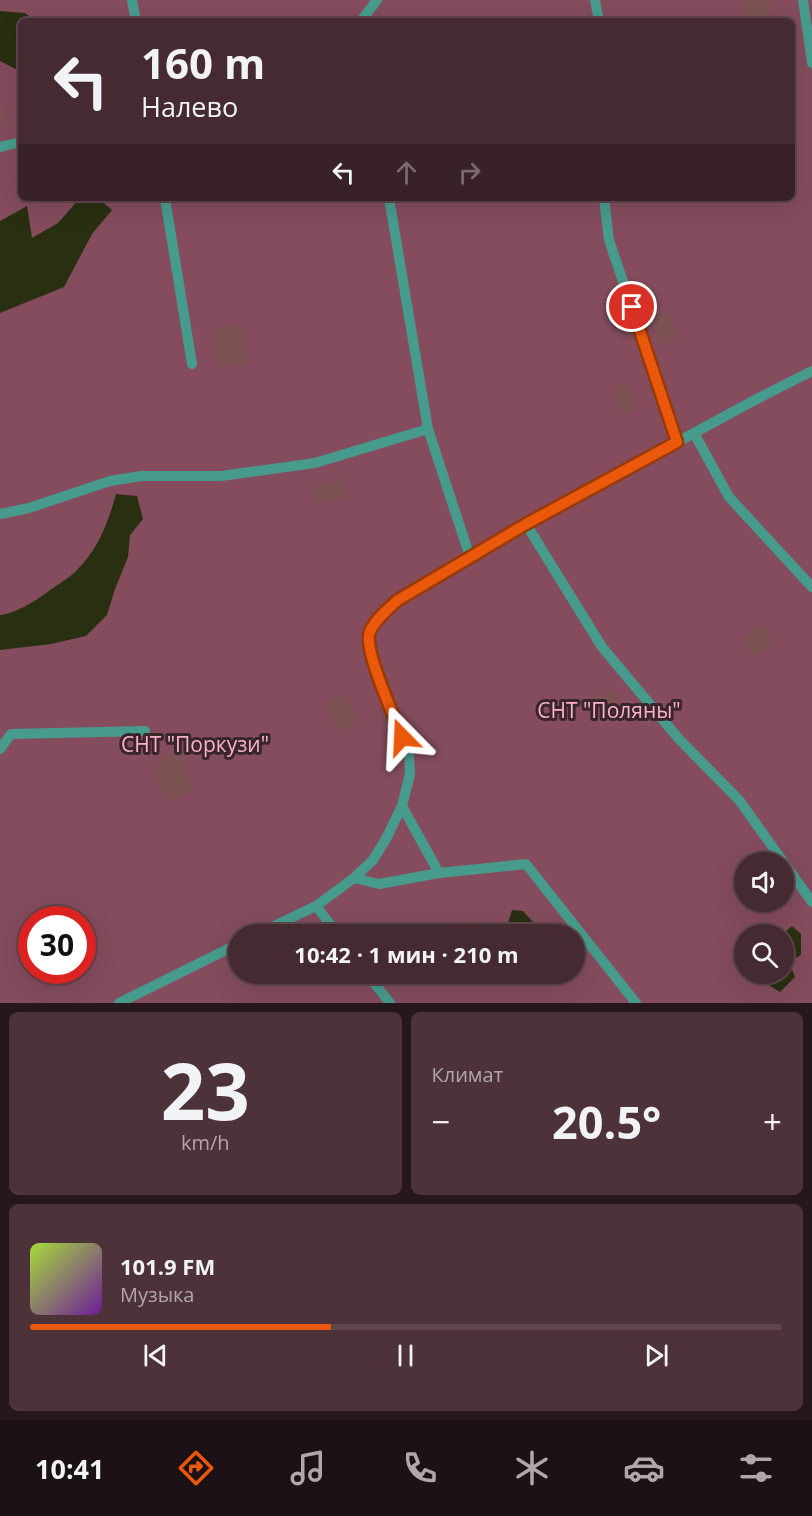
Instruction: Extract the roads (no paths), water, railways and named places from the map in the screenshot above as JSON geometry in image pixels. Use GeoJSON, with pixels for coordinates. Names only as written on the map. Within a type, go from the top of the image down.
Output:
{"type":"FeatureCollection","features":[{"type":"Feature","properties":{"kind":"street"},"geometry":{"type":"LineString","coordinates":[[132,0],[135,18]]}},
{"type":"Feature","properties":{"kind":"street"},"geometry":{"type":"LineString","coordinates":[[363,18],[377,0]]}},
{"type":"Feature","properties":{"kind":"street"},"geometry":{"type":"LineString","coordinates":[[595,0],[598,18]]}},
{"type":"Feature","properties":{"kind":"street"},"geometry":{"type":"LineString","coordinates":[[803,0],[812,63]]}},
{"type":"Feature","properties":{"kind":"street"},"geometry":{"type":"LineString","coordinates":[[0,147],[18,143]]}},
{"type":"Feature","properties":{"kind":"street"},"geometry":{"type":"LineString","coordinates":[[165,201],[192,364]]}},
{"type":"Feature","properties":{"kind":"street"},"geometry":{"type":"LineString","coordinates":[[390,201],[428,429],[470,557]]}},
{"type":"Feature","properties":{"kind":"street"},"geometry":{"type":"LineString","coordinates":[[604,201],[609,240],[677,442]]}},
{"type":"Feature","properties":{"kind":"street"},"geometry":{"type":"LineString","coordinates":[[278,924],[316,906],[354,878],[373,860],[402,806],[410,774],[409,756],[369,649],[369,634],[376,621],[398,600],[526,524],[812,371]]}},
{"type":"Feature","properties":{"kind":"street"},"geometry":{"type":"LineString","coordinates":[[0,514],[29,508],[110,481],[141,476],[221,476],[315,463],[428,429]]}},
{"type":"Feature","properties":{"kind":"street"},"geometry":{"type":"LineString","coordinates":[[694,433],[729,497],[812,587]]}},
{"type":"Feature","properties":{"kind":"street"},"geometry":{"type":"LineString","coordinates":[[526,524],[602,647],[680,739],[739,800],[812,902]]}},
{"type":"Feature","properties":{"kind":"street"},"geometry":{"type":"LineString","coordinates":[[0,749],[11,734],[145,731]]}},
{"type":"Feature","properties":{"kind":"street"},"geometry":{"type":"LineString","coordinates":[[402,806],[439,873]]}},
{"type":"Feature","properties":{"kind":"street"},"geometry":{"type":"LineString","coordinates":[[354,878],[379,884],[439,873],[526,864],[636,1003]]}},
{"type":"Feature","properties":{"kind":"street"},"geometry":{"type":"LineString","coordinates":[[316,906],[330,924]]}},
{"type":"Feature","properties":{"kind":"street"},"geometry":{"type":"LineString","coordinates":[[119,1003],[228,949]]}},
{"type":"Feature","properties":{"kind":"street"},"geometry":{"type":"LineString","coordinates":[[376,984],[390,1003]]}},
{"type":"Feature","properties":{"kind":"park label","name":"СНТ \"Поляны\""},"geometry":{"type":"Point","coordinates":[609,711]}},
{"type":"Feature","properties":{"kind":"park label","name":"СНТ \"Поркузи\""},"geometry":{"type":"Point","coordinates":[195,745]}}]}
